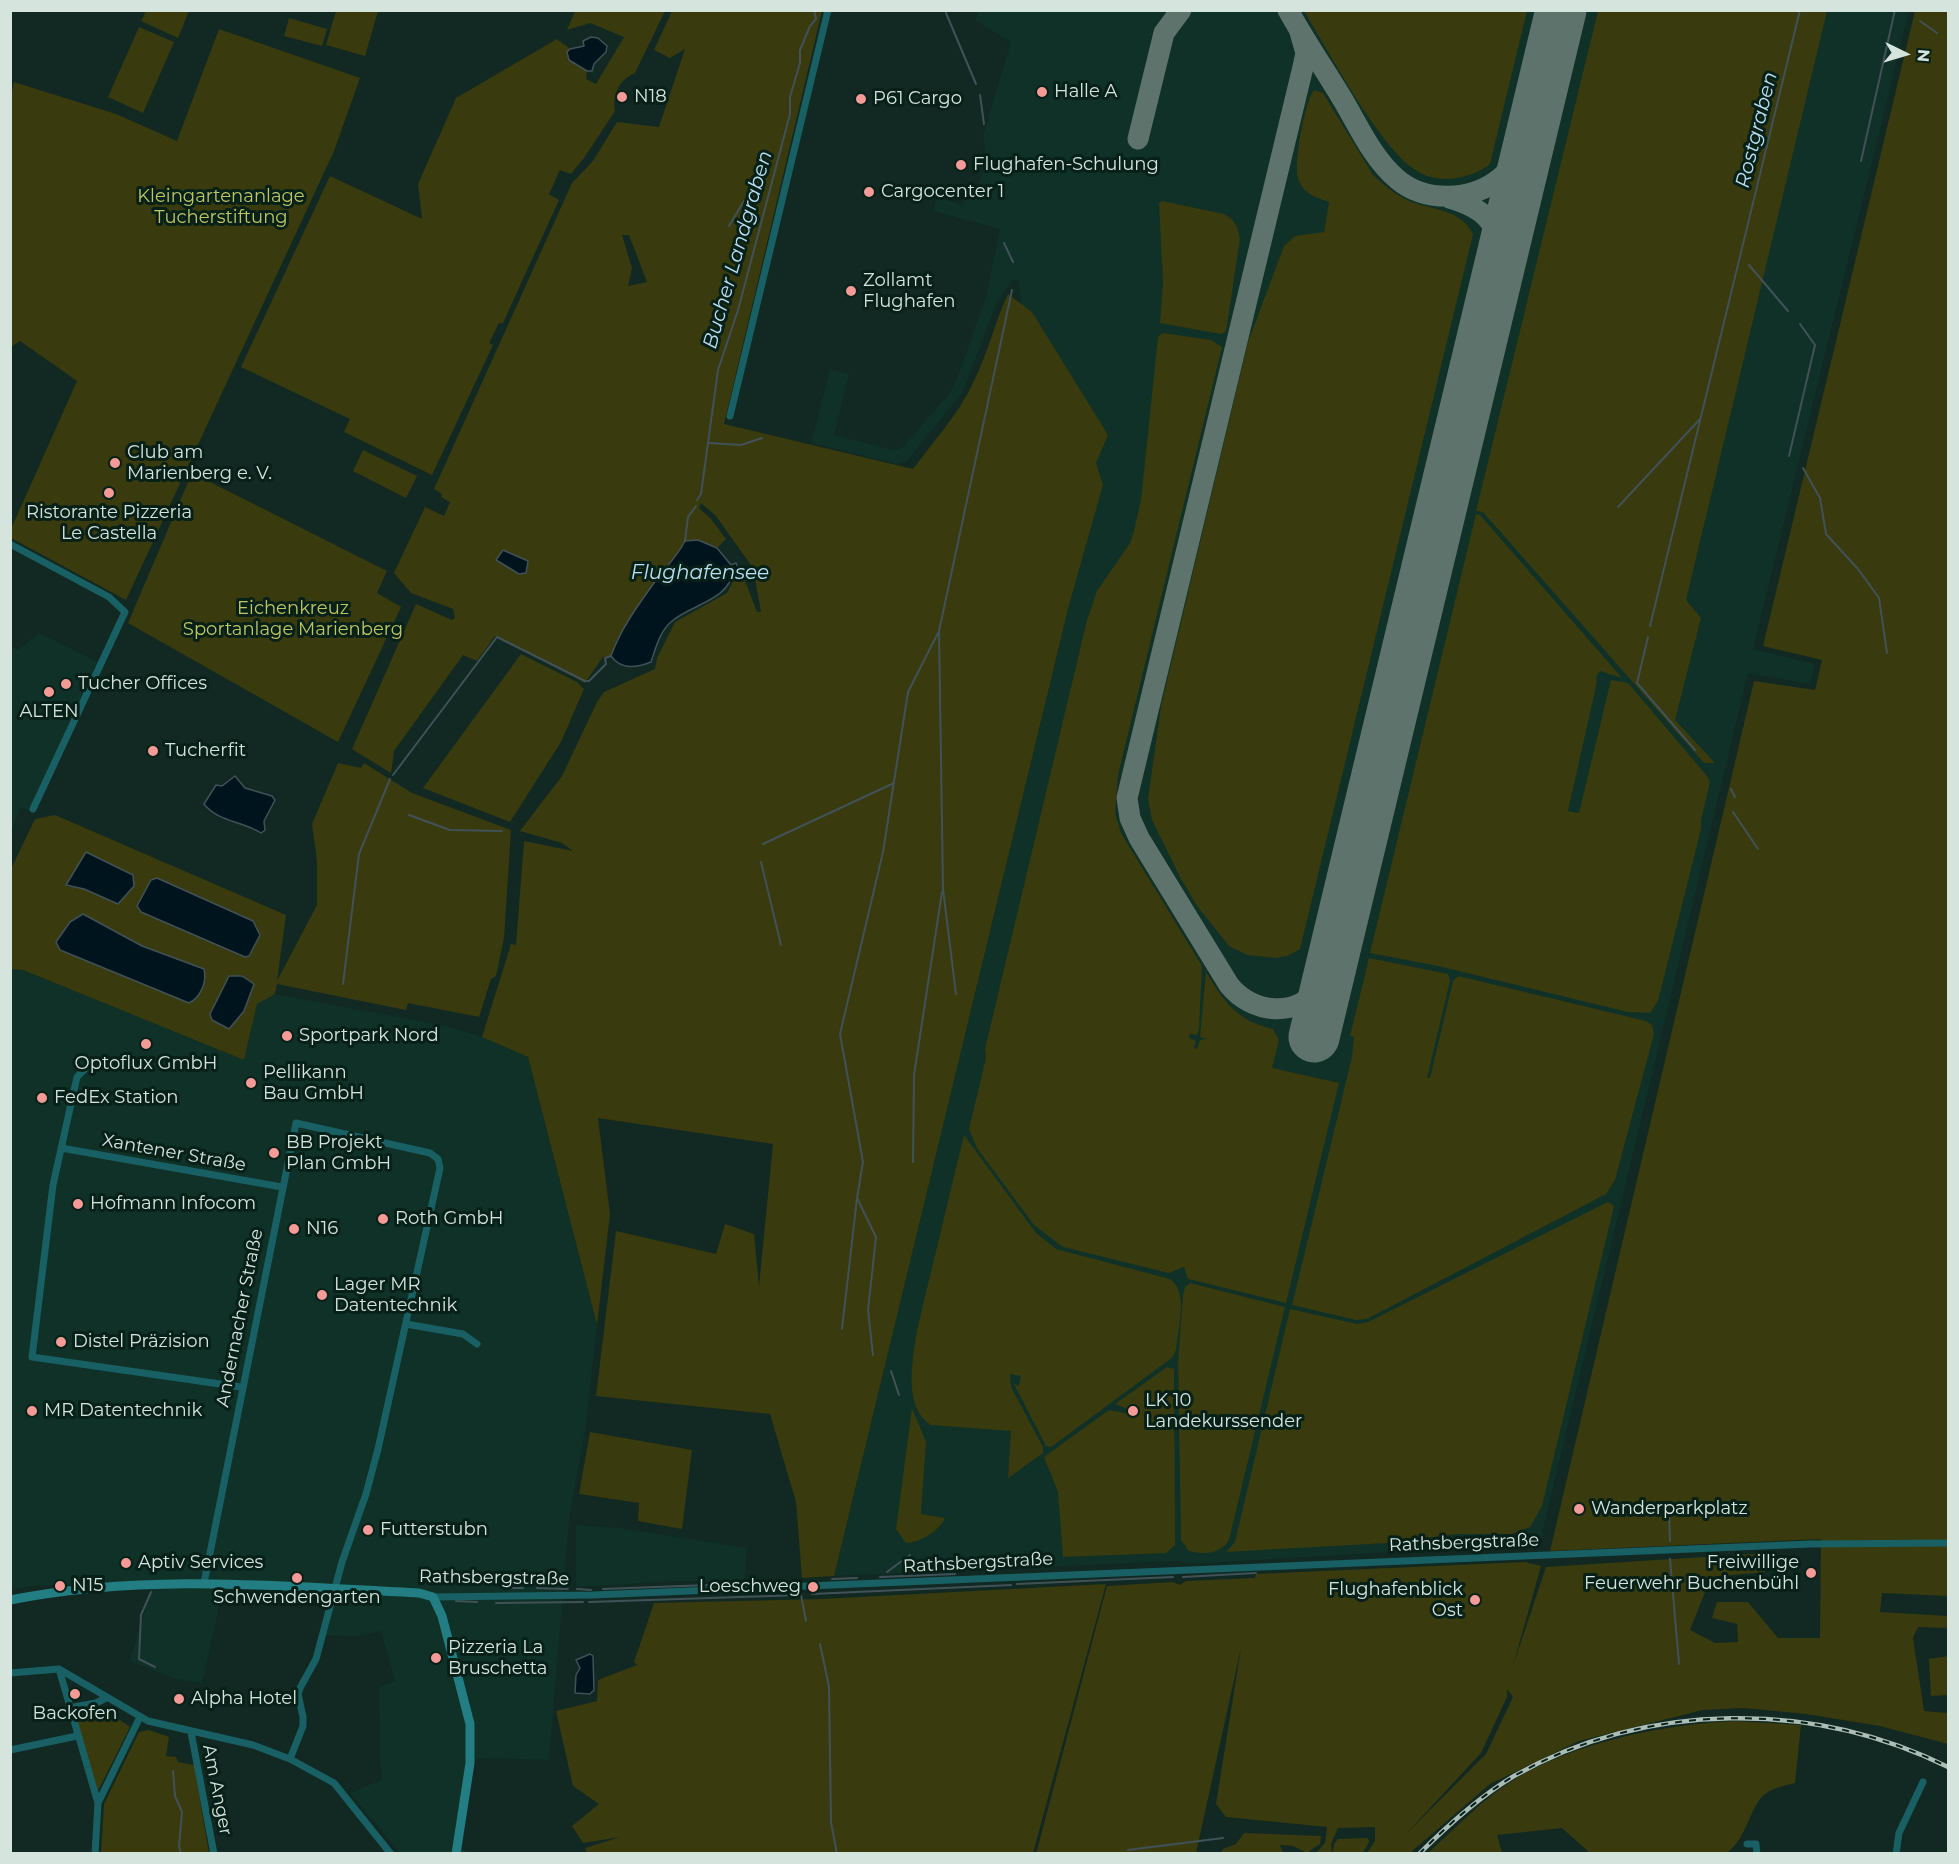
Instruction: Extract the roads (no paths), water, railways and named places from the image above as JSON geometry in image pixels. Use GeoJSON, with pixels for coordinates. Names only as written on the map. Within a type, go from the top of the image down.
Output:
{"type":"FeatureCollection","features":[{"type":"Feature","properties":{"kind":"street"},"geometry":{"type":"LineString","coordinates":[[730,416],[828,10]]}},
{"type":"Feature","properties":{"kind":"street"},"geometry":{"type":"LineString","coordinates":[[10,544],[109,597],[125,612],[33,809]]}},
{"type":"Feature","properties":{"kind":"street"},"geometry":{"type":"LineString","coordinates":[[87,1066],[78,1077],[53,1185],[32,1357],[242,1387]]}},
{"type":"Feature","properties":{"kind":"street","name":"Andernacher Straße"},"geometry":{"type":"LineString","coordinates":[[204,1583],[296,1123],[430,1152],[438,1158],[440,1168],[372,1473],[336,1589]]}},
{"type":"Feature","properties":{"kind":"street","name":"Xantener Straße"},"geometry":{"type":"LineString","coordinates":[[61,1148],[282,1187]]}},
{"type":"Feature","properties":{"kind":"street"},"geometry":{"type":"LineString","coordinates":[[406,1324],[463,1334],[477,1344]]}},
{"type":"Feature","properties":{"kind":"street","name":"Rathsbergstraße"},"geometry":{"type":"LineString","coordinates":[[10,1600],[104,1587],[204,1583],[419,1593],[433,1597],[593,1595],[1810,1544],[1948,1543]]}},
{"type":"Feature","properties":{"kind":"street"},"geometry":{"type":"LineString","coordinates":[[290,1758],[303,1726],[298,1694],[316,1659],[336,1589]]}},
{"type":"Feature","properties":{"kind":"street"},"geometry":{"type":"LineString","coordinates":[[433,1597],[442,1616],[468,1712],[471,1734],[456,1854]]}},
{"type":"Feature","properties":{"kind":"street"},"geometry":{"type":"LineString","coordinates":[[10,1673],[59,1668],[140,1718],[253,1745],[290,1758],[334,1783],[391,1854]]}},
{"type":"Feature","properties":{"kind":"street"},"geometry":{"type":"LineString","coordinates":[[59,1668],[68,1707],[98,1803],[95,1854]]}},
{"type":"Feature","properties":{"kind":"street"},"geometry":{"type":"LineString","coordinates":[[68,1707],[96,1703],[106,1698]]}},
{"type":"Feature","properties":{"kind":"street"},"geometry":{"type":"LineString","coordinates":[[98,1803],[140,1718]]}},
{"type":"Feature","properties":{"kind":"street","name":"Am Anger"},"geometry":{"type":"LineString","coordinates":[[191,1732],[214,1854]]}},
{"type":"Feature","properties":{"kind":"street"},"geometry":{"type":"LineString","coordinates":[[10,1750],[77,1736]]}},
{"type":"Feature","properties":{"kind":"street"},"geometry":{"type":"LineString","coordinates":[[1896,1854],[1899,1833],[1923,1782]]}},
{"type":"Feature","properties":{"kind":"street"},"geometry":{"type":"LineString","coordinates":[[1747,1844],[1756,1844],[1757,1854]]}},
{"type":"Feature","properties":{"kind":"water"},"geometry":{"type":"Polygon","coordinates":[[[591,37],[598,38],[607,46],[606,52],[594,64],[592,71],[587,71],[569,60],[567,52],[570,49],[584,46],[583,41],[591,37]]]}},
{"type":"Feature","properties":{"kind":"water","name":"Flughafensee"},"geometry":{"type":"Polygon","coordinates":[[[698,540],[717,548],[731,565],[736,563],[738,568],[734,570],[731,580],[718,595],[681,615],[668,625],[659,640],[651,662],[640,666],[619,664],[611,656],[630,618],[685,541],[698,540]]]}},
{"type":"Feature","properties":{"kind":"water"},"geometry":{"type":"Polygon","coordinates":[[[503,550],[528,561],[526,573],[519,574],[496,560],[503,550]]]}},
{"type":"Feature","properties":{"kind":"water"},"geometry":{"type":"Polygon","coordinates":[[[235,776],[245,788],[272,796],[275,800],[264,821],[265,830],[261,833],[223,818],[204,804],[216,785],[222,786],[235,776]]]}},
{"type":"Feature","properties":{"kind":"water"},"geometry":{"type":"Polygon","coordinates":[[[86,852],[133,875],[134,886],[118,904],[84,889],[66,885],[86,852]]]}},
{"type":"Feature","properties":{"kind":"water"},"geometry":{"type":"Polygon","coordinates":[[[157,878],[253,921],[260,935],[249,956],[245,957],[141,912],[137,906],[151,880],[157,878]]]}},
{"type":"Feature","properties":{"kind":"water"},"geometry":{"type":"Polygon","coordinates":[[[83,914],[142,946],[204,969],[205,979],[200,993],[189,1003],[60,950],[56,942],[70,922],[83,914]]]}},
{"type":"Feature","properties":{"kind":"water"},"geometry":{"type":"Polygon","coordinates":[[[229,976],[242,976],[254,984],[244,1011],[229,1029],[212,1020],[210,1014],[229,976]]]}},
{"type":"Feature","properties":{"kind":"water"},"geometry":{"type":"Polygon","coordinates":[[[590,1654],[593,1656],[594,1690],[590,1694],[575,1693],[576,1675],[580,1668],[576,1660],[590,1654]]]}},
{"type":"Feature","properties":{"kind":"waterway","name":"Bucher Landgraben"},"geometry":{"type":"LineString","coordinates":[[697,500],[701,494],[718,370],[738,310],[790,114],[790,97],[800,63],[800,50],[810,26],[816,19],[814,10]]}},
{"type":"Feature","properties":{"kind":"waterway"},"geometry":{"type":"LineString","coordinates":[[1650,626],[1800,10]]}},
{"type":"Feature","properties":{"kind":"waterway"},"geometry":{"type":"LineString","coordinates":[[1861,161],[1895,10]]}},
{"type":"Feature","properties":{"kind":"waterway"},"geometry":{"type":"LineString","coordinates":[[946,13],[976,84]]}},
{"type":"Feature","properties":{"kind":"waterway"},"geometry":{"type":"LineString","coordinates":[[1920,21],[1937,33]]}},
{"type":"Feature","properties":{"kind":"waterway"},"geometry":{"type":"LineString","coordinates":[[980,95],[984,124]]}},
{"type":"Feature","properties":{"kind":"waterway"},"geometry":{"type":"LineString","coordinates":[[729,226],[744,201]]}},
{"type":"Feature","properties":{"kind":"waterway"},"geometry":{"type":"LineString","coordinates":[[1004,243],[1013,262]]}},
{"type":"Feature","properties":{"kind":"waterway","name":"Rostgraben"},"geometry":{"type":"LineString","coordinates":[[1749,265],[1788,311]]}},
{"type":"Feature","properties":{"kind":"waterway"},"geometry":{"type":"LineString","coordinates":[[956,994],[943,889],[939,631],[1012,290]]}},
{"type":"Feature","properties":{"kind":"waterway","name":"Rostgraben"},"geometry":{"type":"LineString","coordinates":[[1789,456],[1815,345],[1800,324]]}},
{"type":"Feature","properties":{"kind":"waterway"},"geometry":{"type":"LineString","coordinates":[[1618,507],[1700,419]]}},
{"type":"Feature","properties":{"kind":"waterway"},"geometry":{"type":"LineString","coordinates":[[709,443],[741,445],[762,438]]}},
{"type":"Feature","properties":{"kind":"waterway","name":"Rostgraben"},"geometry":{"type":"LineString","coordinates":[[1803,468],[1820,498],[1826,534],[1858,569],[1879,598],[1887,653]]}},
{"type":"Feature","properties":{"kind":"waterway","name":"Bucher Landgraben"},"geometry":{"type":"LineString","coordinates":[[685,541],[688,517],[696,506]]}},
{"type":"Feature","properties":{"kind":"waterway"},"geometry":{"type":"LineString","coordinates":[[842,1329],[863,1162],[840,1034],[883,852],[908,692],[939,631]]}},
{"type":"Feature","properties":{"kind":"waterway","name":"Bucher Landgraben"},"geometry":{"type":"LineString","coordinates":[[393,775],[497,637],[585,681],[589,681],[606,664],[605,658],[611,656]]}},
{"type":"Feature","properties":{"kind":"waterway"},"geometry":{"type":"LineString","coordinates":[[1648,637],[1637,683],[1695,750]]}},
{"type":"Feature","properties":{"kind":"waterway","name":"Bucher Landgraben"},"geometry":{"type":"LineString","coordinates":[[343,984],[359,854],[390,779]]}},
{"type":"Feature","properties":{"kind":"waterway"},"geometry":{"type":"LineString","coordinates":[[763,844],[894,783]]}},
{"type":"Feature","properties":{"kind":"waterway"},"geometry":{"type":"LineString","coordinates":[[1731,789],[1735,797]]}},
{"type":"Feature","properties":{"kind":"waterway"},"geometry":{"type":"LineString","coordinates":[[1733,812],[1758,849]]}},
{"type":"Feature","properties":{"kind":"waterway"},"geometry":{"type":"LineString","coordinates":[[409,815],[450,830],[502,831]]}},
{"type":"Feature","properties":{"kind":"waterway"},"geometry":{"type":"LineString","coordinates":[[761,862],[781,945]]}},
{"type":"Feature","properties":{"kind":"waterway"},"geometry":{"type":"LineString","coordinates":[[913,1162],[914,1075],[942,892]]}},
{"type":"Feature","properties":{"kind":"waterway"},"geometry":{"type":"LineString","coordinates":[[857,1198],[876,1237],[868,1310],[873,1355]]}},
{"type":"Feature","properties":{"kind":"waterway"},"geometry":{"type":"LineString","coordinates":[[891,1371],[899,1395]]}},
{"type":"Feature","properties":{"kind":"waterway"},"geometry":{"type":"LineString","coordinates":[[1669,1511],[1670,1541]]}},
{"type":"Feature","properties":{"kind":"waterway"},"geometry":{"type":"LineString","coordinates":[[887,1572],[910,1555]]}},
{"type":"Feature","properties":{"kind":"waterway"},"geometry":{"type":"LineString","coordinates":[[1670,1559],[1679,1664]]}},
{"type":"Feature","properties":{"kind":"waterway"},"geometry":{"type":"LineString","coordinates":[[1183,1577],[1256,1573]]}},
{"type":"Feature","properties":{"kind":"waterway"},"geometry":{"type":"LineString","coordinates":[[880,1577],[955,1574]]}},
{"type":"Feature","properties":{"kind":"waterway"},"geometry":{"type":"LineString","coordinates":[[1017,1584],[1173,1577]]}},
{"type":"Feature","properties":{"kind":"waterway"},"geometry":{"type":"LineString","coordinates":[[832,1579],[857,1578]]}},
{"type":"Feature","properties":{"kind":"waterway"},"geometry":{"type":"LineString","coordinates":[[603,1589],[735,1584]]}},
{"type":"Feature","properties":{"kind":"waterway"},"geometry":{"type":"LineString","coordinates":[[812,1594],[1011,1585]]}},
{"type":"Feature","properties":{"kind":"waterway"},"geometry":{"type":"LineString","coordinates":[[508,1588],[523,1588]]}},
{"type":"Feature","properties":{"kind":"waterway"},"geometry":{"type":"LineString","coordinates":[[537,1588],[568,1589]]}},
{"type":"Feature","properties":{"kind":"waterway"},"geometry":{"type":"LineString","coordinates":[[577,1589],[591,1590]]}},
{"type":"Feature","properties":{"kind":"waterway"},"geometry":{"type":"LineString","coordinates":[[151,1592],[141,1615],[139,1659],[155,1667]]}},
{"type":"Feature","properties":{"kind":"waterway"},"geometry":{"type":"LineString","coordinates":[[589,1602],[801,1595],[806,1621]]}},
{"type":"Feature","properties":{"kind":"waterway"},"geometry":{"type":"LineString","coordinates":[[456,1601],[477,1602]]}},
{"type":"Feature","properties":{"kind":"waterway"},"geometry":{"type":"LineString","coordinates":[[496,1603],[583,1602]]}},
{"type":"Feature","properties":{"kind":"waterway"},"geometry":{"type":"LineString","coordinates":[[820,1644],[829,1687],[831,1822],[837,1854]]}},
{"type":"Feature","properties":{"kind":"waterway"},"geometry":{"type":"LineString","coordinates":[[173,1771],[175,1796],[182,1812],[179,1846],[181,1854]]}},
{"type":"Feature","properties":{"kind":"waterway"},"geometry":{"type":"LineString","coordinates":[[1128,1850],[1223,1838]]}},
{"type":"Feature","properties":{"kind":"railway"},"geometry":{"type":"LineString","coordinates":[[1419,1854],[1464,1812],[1514,1776],[1565,1751],[1619,1734],[1674,1723],[1730,1718],[1786,1721],[1842,1730],[1896,1745],[1948,1767]]}},
{"type":"Feature","properties":{"kind":"place","name":"Halle A"},"geometry":{"type":"Point","coordinates":[1042,92]}},
{"type":"Feature","properties":{"kind":"place","name":"N18"},"geometry":{"type":"Point","coordinates":[622,97]}},
{"type":"Feature","properties":{"kind":"place","name":"P61 Cargo"},"geometry":{"type":"Point","coordinates":[861,99]}},
{"type":"Feature","properties":{"kind":"place","name":"Flughafen-Schulung"},"geometry":{"type":"Point","coordinates":[961,165]}},
{"type":"Feature","properties":{"kind":"place","name":"Cargocenter 1"},"geometry":{"type":"Point","coordinates":[869,192]}},
{"type":"Feature","properties":{"kind":"place","name":"Zollamt Flughafen"},"geometry":{"type":"Point","coordinates":[851,291]}},
{"type":"Feature","properties":{"kind":"place","name":"Club am Marienberg e. V."},"geometry":{"type":"Point","coordinates":[115,463]}},
{"type":"Feature","properties":{"kind":"place","name":"Ristorante Pizzeria Le Castella"},"geometry":{"type":"Point","coordinates":[109,493]}},
{"type":"Feature","properties":{"kind":"place","name":"Tucher Offices"},"geometry":{"type":"Point","coordinates":[66,684]}},
{"type":"Feature","properties":{"kind":"place","name":"ALTEN"},"geometry":{"type":"Point","coordinates":[49,692]}},
{"type":"Feature","properties":{"kind":"place","name":"Tucherfit"},"geometry":{"type":"Point","coordinates":[153,751]}},
{"type":"Feature","properties":{"kind":"place","name":"Sportpark Nord"},"geometry":{"type":"Point","coordinates":[287,1036]}},
{"type":"Feature","properties":{"kind":"place","name":"Optoflux GmbH"},"geometry":{"type":"Point","coordinates":[146,1044]}},
{"type":"Feature","properties":{"kind":"place","name":"Pellikann Bau GmbH"},"geometry":{"type":"Point","coordinates":[251,1083]}},
{"type":"Feature","properties":{"kind":"place","name":"FedEx Station"},"geometry":{"type":"Point","coordinates":[42,1098]}},
{"type":"Feature","properties":{"kind":"place","name":"BB Projekt Plan GmbH"},"geometry":{"type":"Point","coordinates":[274,1153]}},
{"type":"Feature","properties":{"kind":"place","name":"Hofmann Infocom"},"geometry":{"type":"Point","coordinates":[78,1204]}},
{"type":"Feature","properties":{"kind":"place","name":"Roth GmbH"},"geometry":{"type":"Point","coordinates":[383,1219]}},
{"type":"Feature","properties":{"kind":"place","name":"N16"},"geometry":{"type":"Point","coordinates":[294,1229]}},
{"type":"Feature","properties":{"kind":"place","name":"Lager MR Datentechnik"},"geometry":{"type":"Point","coordinates":[322,1295]}},
{"type":"Feature","properties":{"kind":"place","name":"Distel Präzision"},"geometry":{"type":"Point","coordinates":[61,1342]}},
{"type":"Feature","properties":{"kind":"place","name":"MR Datentechnik"},"geometry":{"type":"Point","coordinates":[32,1411]}},
{"type":"Feature","properties":{"kind":"place","name":"LK 10 Landekurssender"},"geometry":{"type":"Point","coordinates":[1133,1411]}},
{"type":"Feature","properties":{"kind":"place","name":"Wanderparkplatz"},"geometry":{"type":"Point","coordinates":[1579,1509]}},
{"type":"Feature","properties":{"kind":"place","name":"Futterstubn"},"geometry":{"type":"Point","coordinates":[368,1530]}},
{"type":"Feature","properties":{"kind":"place","name":"Aptiv Services"},"geometry":{"type":"Point","coordinates":[126,1563]}},
{"type":"Feature","properties":{"kind":"place","name":"Freiwillige Feuerwehr Buchenbühl"},"geometry":{"type":"Point","coordinates":[1811,1573]}},
{"type":"Feature","properties":{"kind":"place","name":"Schwendengarten"},"geometry":{"type":"Point","coordinates":[297,1578]}},
{"type":"Feature","properties":{"kind":"place","name":"N15"},"geometry":{"type":"Point","coordinates":[60,1586]}},
{"type":"Feature","properties":{"kind":"place","name":"Loeschweg"},"geometry":{"type":"Point","coordinates":[813,1587]}},
{"type":"Feature","properties":{"kind":"place","name":"Flughafenblick Ost"},"geometry":{"type":"Point","coordinates":[1475,1600]}},
{"type":"Feature","properties":{"kind":"place","name":"Pizzeria La Bruschetta"},"geometry":{"type":"Point","coordinates":[436,1658]}},
{"type":"Feature","properties":{"kind":"place","name":"Backofen"},"geometry":{"type":"Point","coordinates":[75,1694]}},
{"type":"Feature","properties":{"kind":"place","name":"Alpha Hotel"},"geometry":{"type":"Point","coordinates":[179,1699]}},
{"type":"Feature","properties":{"kind":"park label","name":"Kleingartenanlage Tucherstiftung"},"geometry":{"type":"Point","coordinates":[221,207]}},
{"type":"Feature","properties":{"kind":"park label","name":"Eichenkreuz Sportanlage Marienberg"},"geometry":{"type":"Point","coordinates":[293,619]}}]}
